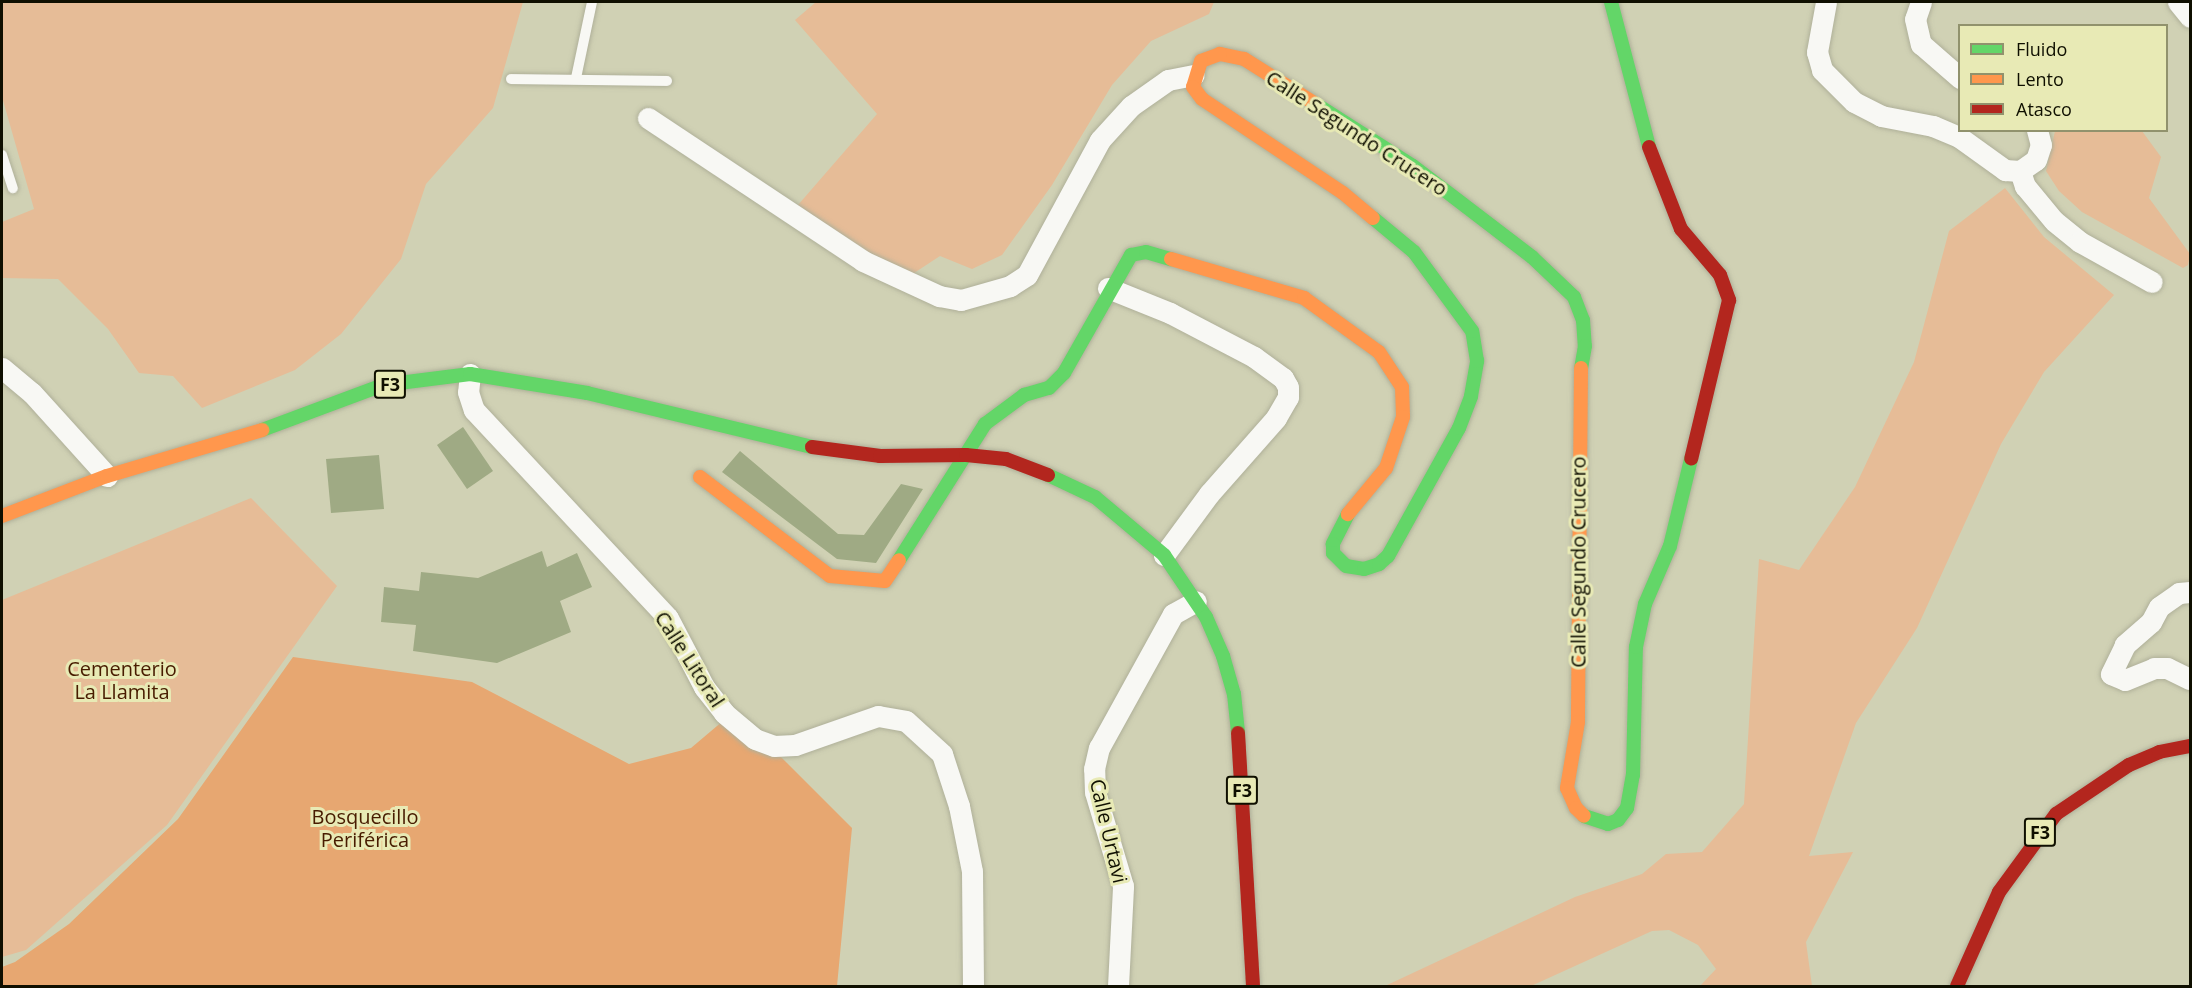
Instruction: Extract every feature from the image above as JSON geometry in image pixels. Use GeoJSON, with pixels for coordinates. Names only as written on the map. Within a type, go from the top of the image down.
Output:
{"type":"FeatureCollection","features":[{"type":"Feature","properties":{"kind":"main road","name":"Calle Segundo Crucero"},"geometry":{"type":"LineString","coordinates":[[1194,75],[1201,61],[1220,54],[1244,59],[1413,166],[1532,257],[1574,297],[1583,320],[1585,346],[1578,394],[1578,722],[1567,788],[1576,808],[1585,816],[1608,824],[1618,820],[1627,808],[1633,776],[1636,647],[1645,604],[1670,546],[1729,312],[1727,288],[1720,275],[1681,229],[1665,195],[1640,120],[1611,2]]}},
{"type":"Feature","properties":{"kind":"main road"},"geometry":{"type":"LineString","coordinates":[[700,477],[830,576],[885,580],[985,424],[1024,395],[1049,388],[1064,373],[1108,288],[1131,255],[1146,252],[1304,298],[1325,309],[1379,352],[1402,387],[1403,417],[1386,468],[1342,522],[1333,553],[1346,566],[1364,569],[1379,564],[1388,556],[1444,458],[1471,396],[1477,361],[1472,331],[1414,252],[1343,193],[1202,99],[1193,87],[1194,75]]}},
{"type":"Feature","properties":{"kind":"main road","name":"F3"},"geometry":{"type":"LineString","coordinates":[[2,516],[106,476],[248,435],[383,385],[424,377],[470,374],[586,393],[819,449],[880,456],[966,455],[1006,459],[1095,497],[1164,555],[1196,601],[1223,656],[1234,694],[1253,987]]}},
{"type":"Feature","properties":{"kind":"main road","name":"F3"},"geometry":{"type":"LineString","coordinates":[[1957,987],[1999,892],[2035,838],[2056,814],[2129,765],[2159,752],[2190,746]]}},
{"type":"Feature","properties":{"kind":"street"},"geometry":{"type":"LineString","coordinates":[[1826,2],[1817,52],[1822,70],[1854,102],[1881,116],[1934,126],[1959,137],[1998,167],[2020,171]]}},
{"type":"Feature","properties":{"kind":"street"},"geometry":{"type":"LineString","coordinates":[[1921,2],[1915,19],[1921,44],[1958,77]]}},
{"type":"Feature","properties":{"kind":"street"},"geometry":{"type":"LineString","coordinates":[[2178,2],[2190,17]]}},
{"type":"Feature","properties":{"kind":"street"},"geometry":{"type":"LineString","coordinates":[[648,118],[863,261],[939,296],[961,300],[1010,286],[1027,275],[1100,140],[1131,106],[1168,80],[1194,75]]}},
{"type":"Feature","properties":{"kind":"street"},"geometry":{"type":"LineString","coordinates":[[2020,171],[2039,155],[2041,145],[2038,132]]}},
{"type":"Feature","properties":{"kind":"street"},"geometry":{"type":"LineString","coordinates":[[2020,171],[2025,186],[2054,221],[2080,242],[2152,282]]}},
{"type":"Feature","properties":{"kind":"street"},"geometry":{"type":"LineString","coordinates":[[1108,288],[1170,313],[1254,357],[1283,378],[1288,387],[1288,397],[1276,418],[1209,494],[1164,555]]}},
{"type":"Feature","properties":{"kind":"street"},"geometry":{"type":"LineString","coordinates":[[2,368],[32,393],[106,476]]}},
{"type":"Feature","properties":{"kind":"street","name":"Calle Litoral"},"geometry":{"type":"LineString","coordinates":[[470,374],[468,392],[474,410],[668,618],[704,687],[724,713],[774,746],[795,745],[878,716],[906,721],[942,754],[959,806],[972,871],[973,987]]}},
{"type":"Feature","properties":{"kind":"street"},"geometry":{"type":"LineString","coordinates":[[2190,592],[2179,593],[2159,607],[2151,622],[2125,645],[2111,674],[2125,680],[2167,668],[2190,679]]}},
{"type":"Feature","properties":{"kind":"street","name":"Calle Urtavi"},"geometry":{"type":"LineString","coordinates":[[1118,987],[1123,886],[1095,792],[1095,770],[1099,748],[1173,614],[1196,601]]}},
{"type":"Feature","properties":{"kind":"lane"},"geometry":{"type":"LineString","coordinates":[[576,78],[592,2]]}},
{"type":"Feature","properties":{"kind":"lane"},"geometry":{"type":"LineString","coordinates":[[511,79],[576,78],[667,81]]}},
{"type":"Feature","properties":{"kind":"lane"},"geometry":{"type":"LineString","coordinates":[[2,155],[13,188]]}},
{"type":"Feature","properties":{"kind":"green space"},"geometry":{"type":"Polygon","coordinates":[[[2,2],[523,2],[493,108],[426,184],[401,259],[341,334],[295,370],[202,408],[173,376],[139,373],[108,329],[58,279],[2,278],[2,222],[34,209],[2,97],[2,2]]]}},
{"type":"Feature","properties":{"kind":"green space"},"geometry":{"type":"Polygon","coordinates":[[[816,2],[1214,2],[1209,14],[1151,41],[1112,85],[1052,185],[1002,255],[972,269],[940,256],[911,275],[852,244],[798,205],[877,114],[795,20],[816,2]]]}},
{"type":"Feature","properties":{"kind":"green space"},"geometry":{"type":"Polygon","coordinates":[[[2055,132],[2143,132],[2161,157],[2149,198],[2190,254],[2188,265],[2183,268],[2082,212],[2059,191],[2046,171],[2055,132]]]}},
{"type":"Feature","properties":{"kind":"green space"},"geometry":{"type":"Polygon","coordinates":[[[2005,188],[2044,237],[2114,295],[2044,372],[2001,444],[1917,628],[1856,723],[1809,856],[1853,852],[1806,942],[1812,986],[1700,986],[1716,969],[1698,945],[1669,930],[1652,931],[1531,986],[1385,986],[1575,897],[1642,874],[1666,854],[1702,852],[1744,804],[1759,559],[1799,570],[1855,487],[1914,362],[1949,231],[2005,188]]]}},
{"type":"Feature","properties":{"kind":"green space","name":"Cementerio La Llamita"},"geometry":{"type":"Polygon","coordinates":[[[251,498],[337,586],[167,825],[26,950],[2,957],[2,600],[251,498]]]}},
{"type":"Feature","properties":{"kind":"green space","name":"Bosquecillo Periférica"},"geometry":{"type":"Polygon","coordinates":[[[293,657],[472,682],[629,764],[691,748],[730,715],[781,757],[852,828],[837,986],[2,986],[2,967],[15,962],[69,924],[178,819],[293,657]]]}},
{"type":"Feature","properties":{"kind":"building"},"geometry":{"type":"Polygon","coordinates":[[[463,427],[493,471],[467,489],[437,445],[463,427]]]}},
{"type":"Feature","properties":{"kind":"building"},"geometry":{"type":"Polygon","coordinates":[[[740,451],[838,534],[864,535],[901,484],[923,489],[876,563],[837,559],[722,472],[740,451]]]}},
{"type":"Feature","properties":{"kind":"building"},"geometry":{"type":"Polygon","coordinates":[[[379,455],[384,509],[331,513],[326,459],[379,455]]]}},
{"type":"Feature","properties":{"kind":"building"},"geometry":{"type":"Polygon","coordinates":[[[542,551],[547,567],[577,553],[592,587],[560,601],[571,632],[497,663],[413,651],[416,625],[381,622],[384,587],[419,591],[421,572],[478,578],[542,551]]]}},
{"type":"Feature","properties":{"kind":"traffic: fast"},"geometry":{"type":"LineString","coordinates":[[1611,2],[1649,147]]}},
{"type":"Feature","properties":{"kind":"traffic: fast"},"geometry":{"type":"LineString","coordinates":[[1314,103],[1413,166],[1532,257],[1574,297],[1583,320],[1585,346],[1581,368]]}},
{"type":"Feature","properties":{"kind":"traffic: fast"},"geometry":{"type":"LineString","coordinates":[[1348,514],[1333,544],[1333,553],[1346,566],[1364,569],[1379,564],[1388,556],[1459,428],[1471,396],[1477,361],[1472,331],[1414,252],[1373,218]]}},
{"type":"Feature","properties":{"kind":"traffic: fast"},"geometry":{"type":"LineString","coordinates":[[899,560],[985,424],[1024,395],[1049,388],[1064,373],[1131,255],[1146,252],[1171,259]]}},
{"type":"Feature","properties":{"kind":"traffic: fast"},"geometry":{"type":"LineString","coordinates":[[262,430],[383,385],[470,374],[587,393],[812,447]]}},
{"type":"Feature","properties":{"kind":"traffic: fast"},"geometry":{"type":"LineString","coordinates":[[1584,816],[1608,824],[1618,820],[1627,808],[1633,775],[1636,647],[1645,604],[1670,546],[1691,459]]}},
{"type":"Feature","properties":{"kind":"traffic: fast"},"geometry":{"type":"LineString","coordinates":[[1048,475],[1095,497],[1164,555],[1206,617],[1223,656],[1234,694],[1238,733]]}},
{"type":"Feature","properties":{"kind":"traffic: slow"},"geometry":{"type":"LineString","coordinates":[[1314,103],[1244,59],[1220,54],[1201,61],[1193,87],[1202,99],[1343,193],[1373,218]]}},
{"type":"Feature","properties":{"kind":"traffic: slow"},"geometry":{"type":"LineString","coordinates":[[1171,259],[1304,298],[1379,352],[1402,387],[1403,417],[1386,468],[1348,514]]}},
{"type":"Feature","properties":{"kind":"traffic: slow"},"geometry":{"type":"LineString","coordinates":[[1581,368],[1578,722],[1567,788],[1576,808],[1584,816]]}},
{"type":"Feature","properties":{"kind":"traffic: slow"},"geometry":{"type":"LineString","coordinates":[[2,516],[107,476],[262,430]]}},
{"type":"Feature","properties":{"kind":"traffic: slow"},"geometry":{"type":"LineString","coordinates":[[700,477],[830,576],[885,581],[899,560]]}},
{"type":"Feature","properties":{"kind":"traffic: jam"},"geometry":{"type":"LineString","coordinates":[[1649,147],[1681,229],[1720,275],[1729,300],[1691,459]]}},
{"type":"Feature","properties":{"kind":"traffic: jam"},"geometry":{"type":"LineString","coordinates":[[812,447],[880,456],[966,455],[1006,459],[1048,475]]}},
{"type":"Feature","properties":{"kind":"traffic: jam"},"geometry":{"type":"LineString","coordinates":[[1238,733],[1253,986]]}},
{"type":"Feature","properties":{"kind":"traffic: jam"},"geometry":{"type":"LineString","coordinates":[[1957,986],[1999,892],[2056,814],[2129,765],[2159,752],[2190,746]]}}]}
